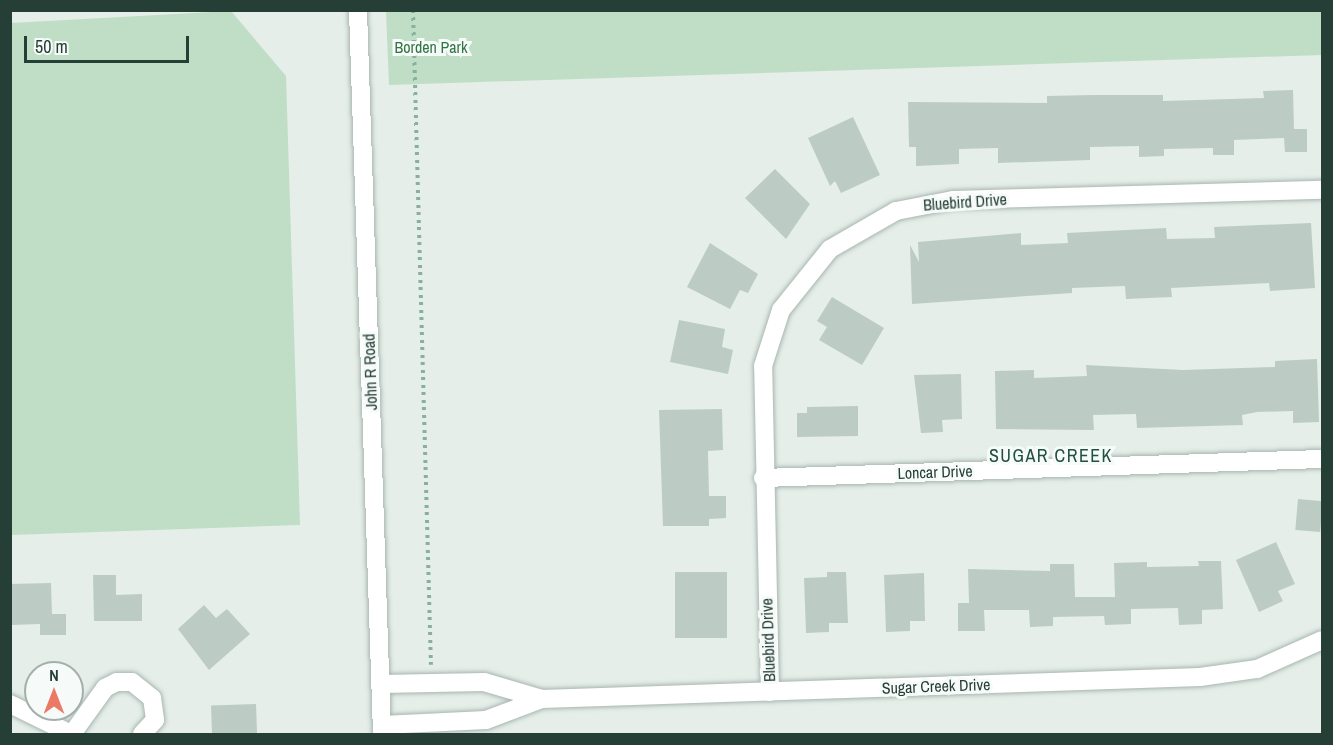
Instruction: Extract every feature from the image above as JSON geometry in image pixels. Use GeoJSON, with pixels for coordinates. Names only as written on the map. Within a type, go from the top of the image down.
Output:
{"type":"FeatureCollection","features":[{"type":"Feature","properties":{"kind":"street","name":"John R Road"},"geometry":{"type":"LineString","coordinates":[[358,10],[382,730]]}},
{"type":"Feature","properties":{"kind":"street","name":"Bluebird Drive"},"geometry":{"type":"LineString","coordinates":[[770,692],[763,478],[763,366],[782,310],[830,249],[870,222],[896,211],[953,200],[1323,190]]}},
{"type":"Feature","properties":{"kind":"street","name":"Loncar Drive"},"geometry":{"type":"LineString","coordinates":[[763,478],[1323,459]]}},
{"type":"Feature","properties":{"kind":"street","name":"Sugar Creek Drive"},"geometry":{"type":"LineString","coordinates":[[381,684],[484,682],[542,699],[1200,677],[1257,669],[1323,640]]}},
{"type":"Feature","properties":{"kind":"street"},"geometry":{"type":"LineString","coordinates":[[10,704],[72,735],[105,688],[117,682],[132,682],[152,698],[154,720],[142,735]]}},
{"type":"Feature","properties":{"kind":"street","name":"Sugar Creek Drive"},"geometry":{"type":"LineString","coordinates":[[382,730],[486,720],[542,699]]}},
{"type":"Feature","properties":{"kind":"path"},"geometry":{"type":"LineString","coordinates":[[412,10],[431,683]]}},
{"type":"Feature","properties":{"kind":"green space","name":"Borden Park"},"geometry":{"type":"Polygon","coordinates":[[[1322,10],[1322,55],[389,85],[386,11],[1322,10]]]}},
{"type":"Feature","properties":{"kind":"green space"},"geometry":{"type":"Polygon","coordinates":[[[231,11],[286,76],[300,525],[11,535],[11,23],[231,11]]]}},
{"type":"Feature","properties":{"kind":"building"},"geometry":{"type":"Polygon","coordinates":[[[1293,90],[1294,129],[1307,129],[1307,152],[1285,152],[1284,138],[1234,140],[1234,155],[1213,155],[1213,148],[1164,149],[1164,156],[1139,157],[1139,146],[1090,147],[1090,160],[998,163],[998,148],[959,149],[959,164],[916,166],[916,147],[909,147],[908,102],[1047,103],[1047,96],[1093,95],[1163,95],[1163,101],[1264,98],[1263,91],[1293,90]]]}},
{"type":"Feature","properties":{"kind":"building"},"geometry":{"type":"Polygon","coordinates":[[[853,117],[880,175],[841,193],[835,181],[830,186],[808,138],[853,117]]]}},
{"type":"Feature","properties":{"kind":"building"},"geometry":{"type":"Polygon","coordinates":[[[775,169],[810,204],[786,239],[745,198],[775,169]]]}},
{"type":"Feature","properties":{"kind":"building"},"geometry":{"type":"Polygon","coordinates":[[[1311,223],[1315,288],[1270,291],[1269,283],[1171,288],[1172,297],[1126,299],[1125,286],[1072,288],[1072,293],[912,304],[910,245],[919,262],[918,242],[1021,233],[1021,245],[1068,243],[1067,233],[1166,228],[1167,239],[1215,238],[1214,227],[1311,223]]]}},
{"type":"Feature","properties":{"kind":"building"},"geometry":{"type":"Polygon","coordinates":[[[710,243],[758,274],[748,293],[740,290],[730,309],[687,287],[710,243]]]}},
{"type":"Feature","properties":{"kind":"building"},"geometry":{"type":"Polygon","coordinates":[[[832,297],[884,328],[862,365],[819,340],[827,327],[817,321],[832,297]]]}},
{"type":"Feature","properties":{"kind":"building"},"geometry":{"type":"Polygon","coordinates":[[[679,320],[725,329],[722,347],[733,350],[728,374],[670,362],[679,320]]]}},
{"type":"Feature","properties":{"kind":"building"},"geometry":{"type":"Polygon","coordinates":[[[1317,359],[1319,422],[1293,423],[1293,411],[1257,412],[1242,415],[1243,425],[1137,428],[1136,414],[1093,415],[1094,430],[996,429],[995,371],[1034,370],[1034,378],[1087,376],[1086,365],[1183,370],[1275,367],[1275,361],[1317,359]]]}},
{"type":"Feature","properties":{"kind":"building"},"geometry":{"type":"Polygon","coordinates":[[[961,374],[962,419],[942,420],[943,432],[921,433],[914,375],[961,374]]]}},
{"type":"Feature","properties":{"kind":"building"},"geometry":{"type":"Polygon","coordinates":[[[858,406],[858,436],[797,437],[797,413],[807,413],[807,407],[858,406]]]}},
{"type":"Feature","properties":{"kind":"building"},"geometry":{"type":"Polygon","coordinates":[[[722,409],[723,450],[708,451],[709,496],[726,496],[726,518],[709,519],[709,526],[663,526],[659,410],[722,409]]]}},
{"type":"Feature","properties":{"kind":"building"},"geometry":{"type":"Polygon","coordinates":[[[1298,499],[1322,501],[1320,532],[1295,530],[1298,499]]]}},
{"type":"Feature","properties":{"kind":"building"},"geometry":{"type":"Polygon","coordinates":[[[1276,542],[1295,584],[1278,591],[1283,601],[1259,612],[1236,560],[1276,542]]]}},
{"type":"Feature","properties":{"kind":"building"},"geometry":{"type":"Polygon","coordinates":[[[1198,561],[1221,561],[1223,609],[1202,610],[1202,624],[1179,625],[1178,608],[1131,609],[1131,624],[1105,625],[1104,616],[1053,617],[1053,626],[1030,627],[1029,610],[984,610],[985,631],[958,631],[958,603],[969,603],[968,569],[1050,571],[1050,564],[1074,564],[1075,597],[1115,597],[1114,563],[1147,562],[1147,567],[1199,566],[1198,561]]]}},
{"type":"Feature","properties":{"kind":"building"},"geometry":{"type":"Polygon","coordinates":[[[675,572],[727,572],[727,638],[675,638],[675,572]]]}},
{"type":"Feature","properties":{"kind":"building"},"geometry":{"type":"Polygon","coordinates":[[[827,572],[846,572],[848,623],[829,623],[829,632],[806,633],[804,578],[827,577],[827,572]]]}},
{"type":"Feature","properties":{"kind":"building"},"geometry":{"type":"Polygon","coordinates":[[[924,573],[925,621],[910,621],[910,631],[886,632],[884,575],[924,573]]]}},
{"type":"Feature","properties":{"kind":"building"},"geometry":{"type":"Polygon","coordinates":[[[93,575],[116,575],[116,595],[142,594],[142,621],[94,621],[93,575]]]}},
{"type":"Feature","properties":{"kind":"building"},"geometry":{"type":"Polygon","coordinates":[[[51,583],[52,614],[66,614],[66,635],[40,635],[40,624],[10,625],[10,584],[51,583]]]}},
{"type":"Feature","properties":{"kind":"building"},"geometry":{"type":"Polygon","coordinates":[[[204,605],[216,618],[227,609],[250,634],[209,670],[178,629],[204,605]]]}},
{"type":"Feature","properties":{"kind":"building"},"geometry":{"type":"Polygon","coordinates":[[[256,704],[257,734],[212,734],[211,706],[256,704]]]}},
{"type":"Feature","properties":{"kind":"district","name":"SUGAR CREEK"},"geometry":{"type":"Point","coordinates":[1051,456]}}]}
